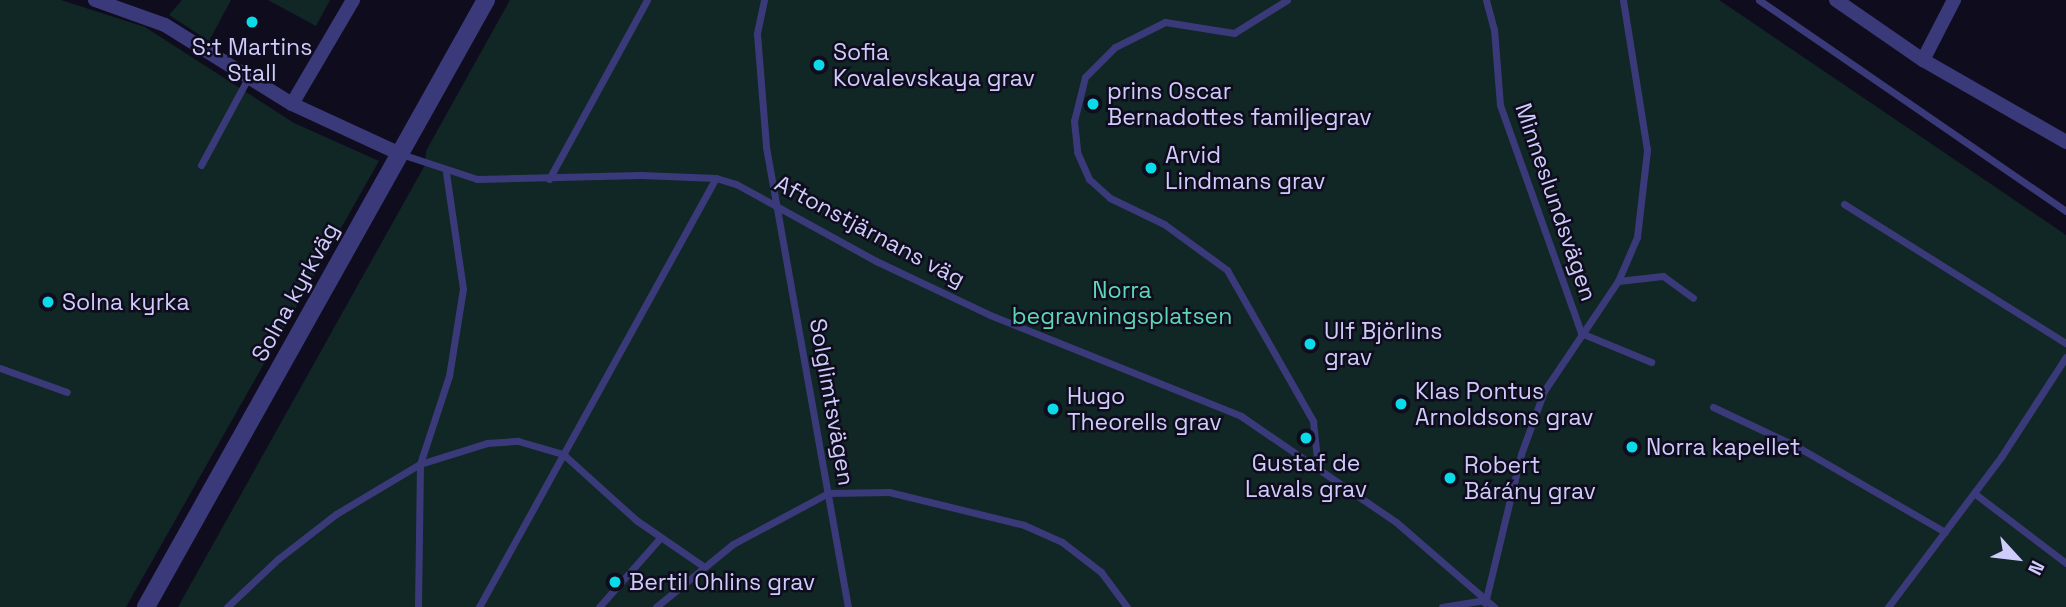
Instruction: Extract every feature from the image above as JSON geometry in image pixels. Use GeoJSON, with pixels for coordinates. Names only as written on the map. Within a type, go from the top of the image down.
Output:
{"type":"FeatureCollection","features":[{"type":"Feature","properties":{"kind":"street"},"geometry":{"type":"LineString","coordinates":[[95,0],[165,25],[292,104],[400,154]]}},
{"type":"Feature","properties":{"kind":"street"},"geometry":{"type":"LineString","coordinates":[[292,104],[353,0]]}},
{"type":"Feature","properties":{"kind":"street","name":"Solna kyrkväg"},"geometry":{"type":"LineString","coordinates":[[146,607],[486,0]]}},
{"type":"Feature","properties":{"kind":"street"},"geometry":{"type":"LineString","coordinates":[[1836,0],[1923,60],[2066,142]]}},
{"type":"Feature","properties":{"kind":"street"},"geometry":{"type":"LineString","coordinates":[[1923,60],[1954,0]]}},
{"type":"Feature","properties":{"kind":"lane"},"geometry":{"type":"LineString","coordinates":[[549,179],[647,0]]}},
{"type":"Feature","properties":{"kind":"lane","name":"Solglimtsvägen"},"geometry":{"type":"LineString","coordinates":[[764,0],[757,34],[765,147],[779,204],[848,607]]}},
{"type":"Feature","properties":{"kind":"lane"},"geometry":{"type":"LineString","coordinates":[[1287,0],[1234,33],[1165,22],[1115,47],[1085,78],[1074,121],[1077,152],[1089,179],[1110,198],[1164,224],[1227,270],[1313,421],[1318,468]]}},
{"type":"Feature","properties":{"kind":"lane","name":"Minneslundsvägen"},"geometry":{"type":"LineString","coordinates":[[1486,0],[1494,29],[1500,104],[1581,333]]}},
{"type":"Feature","properties":{"kind":"lane"},"geometry":{"type":"LineString","coordinates":[[1442,607],[1485,603],[1521,454],[1544,391],[1618,281],[1637,237],[1647,150],[1623,0]]}},
{"type":"Feature","properties":{"kind":"lane"},"geometry":{"type":"LineString","coordinates":[[1759,0],[2066,211]]}},
{"type":"Feature","properties":{"kind":"lane"},"geometry":{"type":"LineString","coordinates":[[201,165],[248,78]]}},
{"type":"Feature","properties":{"kind":"lane","name":"Aftonstjärnans väg"},"geometry":{"type":"LineString","coordinates":[[400,154],[446,173],[477,179],[716,178],[779,204],[876,261],[990,315],[1241,416],[1396,522],[1485,603],[1494,607]]}},
{"type":"Feature","properties":{"kind":"lane"},"geometry":{"type":"LineString","coordinates":[[418,607],[420,464],[449,376],[463,289],[446,173]]}},
{"type":"Feature","properties":{"kind":"lane"},"geometry":{"type":"LineString","coordinates":[[478,607],[716,178]]}},
{"type":"Feature","properties":{"kind":"lane"},"geometry":{"type":"LineString","coordinates":[[1844,204],[2066,343]]}},
{"type":"Feature","properties":{"kind":"lane"},"geometry":{"type":"LineString","coordinates":[[1618,281],[1663,276],[1693,298]]}},
{"type":"Feature","properties":{"kind":"lane"},"geometry":{"type":"LineString","coordinates":[[1581,333],[1651,362]]}},
{"type":"Feature","properties":{"kind":"lane"},"geometry":{"type":"LineString","coordinates":[[1888,607],[1974,493],[2066,357]]}},
{"type":"Feature","properties":{"kind":"lane"},"geometry":{"type":"LineString","coordinates":[[0,368],[67,392]]}},
{"type":"Feature","properties":{"kind":"lane"},"geometry":{"type":"LineString","coordinates":[[1713,407],[1796,446],[1945,532]]}},
{"type":"Feature","properties":{"kind":"lane"},"geometry":{"type":"LineString","coordinates":[[227,607],[278,559],[336,514],[420,464],[487,443],[518,441],[563,454],[660,538],[703,566]]}},
{"type":"Feature","properties":{"kind":"lane"},"geometry":{"type":"LineString","coordinates":[[656,607],[703,566],[828,493],[888,492],[1024,525],[1062,542],[1101,572],[1127,607]]}},
{"type":"Feature","properties":{"kind":"lane"},"geometry":{"type":"LineString","coordinates":[[1974,493],[2066,563]]}},
{"type":"Feature","properties":{"kind":"lane"},"geometry":{"type":"LineString","coordinates":[[599,607],[660,538]]}},
{"type":"Feature","properties":{"kind":"green space"},"geometry":{"type":"Polygon","coordinates":[[[0,0],[61,0],[145,27],[294,123],[379,161],[126,607],[0,607],[0,0]]]}},
{"type":"Feature","properties":{"kind":"green space"},"geometry":{"type":"Polygon","coordinates":[[[182,0],[231,0],[209,41],[169,15],[182,0]]]}},
{"type":"Feature","properties":{"kind":"green space"},"geometry":{"type":"Polygon","coordinates":[[[268,0],[330,0],[316,26],[268,0]]]}},
{"type":"Feature","properties":{"kind":"green space","name":"Norra begravningsplatsen"},"geometry":{"type":"Polygon","coordinates":[[[510,0],[1719,0],[2066,235],[2066,607],[178,607],[425,165],[426,151],[510,0]]]}},
{"type":"Feature","properties":{"kind":"place","name":"S:t Martins Stall"},"geometry":{"type":"Point","coordinates":[252,22]}},
{"type":"Feature","properties":{"kind":"place","name":"Sofia Kovalevskaya grav"},"geometry":{"type":"Point","coordinates":[819,65]}},
{"type":"Feature","properties":{"kind":"place","name":"prins Oscar Bernadottes familjegrav"},"geometry":{"type":"Point","coordinates":[1093,104]}},
{"type":"Feature","properties":{"kind":"place","name":"Arvid Lindmans grav"},"geometry":{"type":"Point","coordinates":[1151,168]}},
{"type":"Feature","properties":{"kind":"place","name":"Solna kyrka"},"geometry":{"type":"Point","coordinates":[48,302]}},
{"type":"Feature","properties":{"kind":"place","name":"Ulf Björlins grav"},"geometry":{"type":"Point","coordinates":[1310,344]}},
{"type":"Feature","properties":{"kind":"place","name":"Klas Pontus Arnoldsons grav"},"geometry":{"type":"Point","coordinates":[1401,404]}},
{"type":"Feature","properties":{"kind":"place","name":"Hugo Theorells grav"},"geometry":{"type":"Point","coordinates":[1053,409]}},
{"type":"Feature","properties":{"kind":"place","name":"Gustaf de Lavals grav"},"geometry":{"type":"Point","coordinates":[1306,438]}},
{"type":"Feature","properties":{"kind":"place","name":"Norra kapellet"},"geometry":{"type":"Point","coordinates":[1632,447]}},
{"type":"Feature","properties":{"kind":"place","name":"Robert Bárány grav"},"geometry":{"type":"Point","coordinates":[1450,478]}},
{"type":"Feature","properties":{"kind":"place","name":"Bertil Ohlins grav"},"geometry":{"type":"Point","coordinates":[615,582]}}]}
